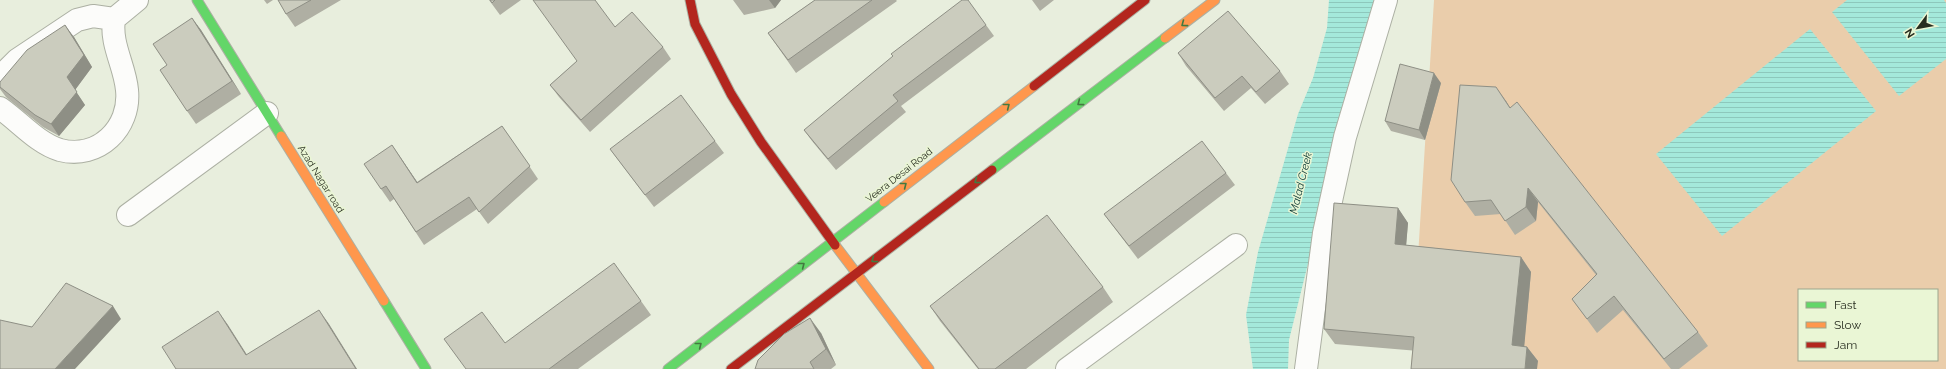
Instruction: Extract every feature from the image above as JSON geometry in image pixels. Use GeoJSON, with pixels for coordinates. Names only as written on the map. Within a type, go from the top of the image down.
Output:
{"type":"FeatureCollection","features":[{"type":"Feature","properties":{"kind":"street"},"geometry":{"type":"LineString","coordinates":[[0,108],[43,142],[60,150],[92,150],[110,138],[121,124],[127,108],[127,89],[112,31],[114,19],[137,0]]}},
{"type":"Feature","properties":{"kind":"street","name":"Azad Nagar road"},"geometry":{"type":"LineString","coordinates":[[197,0],[426,369]]}},
{"type":"Feature","properties":{"kind":"street"},"geometry":{"type":"LineString","coordinates":[[690,0],[695,24],[731,94],[761,142],[929,369]]}},
{"type":"Feature","properties":{"kind":"street","name":"Veera Desai Road"},"geometry":{"type":"LineString","coordinates":[[668,369],[1144,0]]}},
{"type":"Feature","properties":{"kind":"street"},"geometry":{"type":"LineString","coordinates":[[731,369],[1215,0]]}},
{"type":"Feature","properties":{"kind":"street"},"geometry":{"type":"LineString","coordinates":[[1306,369],[1324,234],[1345,137],[1386,0]]}},
{"type":"Feature","properties":{"kind":"street"},"geometry":{"type":"LineString","coordinates":[[0,77],[17,60],[77,20],[93,16],[114,19]]}},
{"type":"Feature","properties":{"kind":"street"},"geometry":{"type":"LineString","coordinates":[[128,215],[267,113]]}},
{"type":"Feature","properties":{"kind":"street"},"geometry":{"type":"LineString","coordinates":[[1067,369],[1236,245]]}},
{"type":"Feature","properties":{"kind":"shaded area"},"geometry":{"type":"Polygon","coordinates":[[[1434,0],[1946,0],[1946,369],[1411,369],[1434,0]]]}},
{"type":"Feature","properties":{"kind":"water","name":"Malad Creek"},"geometry":{"type":"Polygon","coordinates":[[[1329,0],[1378,0],[1351,91],[1289,340],[1288,369],[1253,369],[1246,315],[1258,252],[1298,114],[1313,78],[1327,28],[1329,0]]]}},
{"type":"Feature","properties":{"kind":"water"},"geometry":{"type":"Polygon","coordinates":[[[1847,0],[1944,0],[1946,3],[1946,59],[1899,96],[1832,12],[1847,0]]]}},
{"type":"Feature","properties":{"kind":"water"},"geometry":{"type":"Polygon","coordinates":[[[1810,29],[1876,111],[1722,236],[1656,154],[1810,29]]]}},
{"type":"Feature","properties":{"kind":"building"},"geometry":{"type":"Polygon","coordinates":[[[278,0],[311,0],[286,14],[278,0]]]}},
{"type":"Feature","properties":{"kind":"building"},"geometry":{"type":"Polygon","coordinates":[[[533,0],[595,0],[615,27],[632,12],[663,47],[581,120],[550,85],[577,61],[533,0]]]}},
{"type":"Feature","properties":{"kind":"building"},"geometry":{"type":"Polygon","coordinates":[[[815,0],[872,0],[788,60],[768,33],[815,0]]]}},
{"type":"Feature","properties":{"kind":"building"},"geometry":{"type":"Polygon","coordinates":[[[962,0],[968,0],[986,25],[893,95],[898,101],[828,159],[804,130],[893,56],[891,54],[962,0]]]}},
{"type":"Feature","properties":{"kind":"building"},"geometry":{"type":"Polygon","coordinates":[[[1228,11],[1280,71],[1256,92],[1242,76],[1215,98],[1178,53],[1228,11]]]}},
{"type":"Feature","properties":{"kind":"building"},"geometry":{"type":"Polygon","coordinates":[[[192,18],[232,81],[187,111],[160,70],[167,65],[153,44],[192,18]]]}},
{"type":"Feature","properties":{"kind":"building"},"geometry":{"type":"Polygon","coordinates":[[[65,25],[84,55],[67,77],[77,92],[51,124],[35,115],[0,87],[0,82],[27,50],[65,25]]]}},
{"type":"Feature","properties":{"kind":"building"},"geometry":{"type":"Polygon","coordinates":[[[1400,64],[1434,73],[1419,130],[1385,121],[1400,64]]]}},
{"type":"Feature","properties":{"kind":"building"},"geometry":{"type":"Polygon","coordinates":[[[1460,85],[1496,87],[1510,108],[1517,102],[1698,332],[1664,359],[1614,296],[1587,319],[1572,299],[1597,274],[1528,188],[1526,207],[1505,221],[1491,200],[1465,202],[1451,180],[1460,85]]]}},
{"type":"Feature","properties":{"kind":"building"},"geometry":{"type":"Polygon","coordinates":[[[681,95],[715,141],[645,195],[610,149],[681,95]]]}},
{"type":"Feature","properties":{"kind":"building"},"geometry":{"type":"Polygon","coordinates":[[[502,126],[530,166],[479,212],[469,197],[416,232],[386,186],[381,189],[364,164],[392,145],[417,183],[502,126]]]}},
{"type":"Feature","properties":{"kind":"building"},"geometry":{"type":"Polygon","coordinates":[[[1202,141],[1226,173],[1129,246],[1104,214],[1202,141]]]}},
{"type":"Feature","properties":{"kind":"building"},"geometry":{"type":"Polygon","coordinates":[[[1334,203],[1398,208],[1395,244],[1521,257],[1512,345],[1527,347],[1525,369],[1411,369],[1414,337],[1324,329],[1334,203]]]}},
{"type":"Feature","properties":{"kind":"building"},"geometry":{"type":"Polygon","coordinates":[[[1047,215],[1103,287],[995,369],[979,369],[930,306],[1047,215]]]}},
{"type":"Feature","properties":{"kind":"building"},"geometry":{"type":"Polygon","coordinates":[[[614,263],[641,301],[549,369],[466,369],[444,339],[482,312],[505,343],[614,263]]]}},
{"type":"Feature","properties":{"kind":"building"},"geometry":{"type":"Polygon","coordinates":[[[66,283],[113,306],[55,369],[0,369],[0,320],[32,327],[66,283]]]}},
{"type":"Feature","properties":{"kind":"building"},"geometry":{"type":"Polygon","coordinates":[[[319,310],[356,369],[176,369],[162,347],[218,311],[246,355],[319,310]]]}},
{"type":"Feature","properties":{"kind":"building"},"geometry":{"type":"Polygon","coordinates":[[[810,318],[826,349],[810,362],[814,369],[755,369],[758,360],[784,334],[810,318]]]}},
{"type":"Feature","properties":{"kind":"traffic: fast"},"geometry":{"type":"LineString","coordinates":[[197,0],[281,136]]}},
{"type":"Feature","properties":{"kind":"traffic: fast"},"geometry":{"type":"LineString","coordinates":[[992,170],[1165,38]]}},
{"type":"Feature","properties":{"kind":"traffic: fast"},"geometry":{"type":"LineString","coordinates":[[668,369],[884,202]]}},
{"type":"Feature","properties":{"kind":"traffic: fast"},"geometry":{"type":"LineString","coordinates":[[384,301],[426,369]]}},
{"type":"Feature","properties":{"kind":"traffic: slow"},"geometry":{"type":"LineString","coordinates":[[1165,38],[1215,0]]}},
{"type":"Feature","properties":{"kind":"traffic: slow"},"geometry":{"type":"LineString","coordinates":[[884,202],[1034,86]]}},
{"type":"Feature","properties":{"kind":"traffic: slow"},"geometry":{"type":"LineString","coordinates":[[281,136],[384,301]]}},
{"type":"Feature","properties":{"kind":"traffic: slow"},"geometry":{"type":"LineString","coordinates":[[835,245],[929,369]]}},
{"type":"Feature","properties":{"kind":"traffic: jam"},"geometry":{"type":"LineString","coordinates":[[690,0],[695,24],[731,94],[761,142],[835,245]]}},
{"type":"Feature","properties":{"kind":"traffic: jam"},"geometry":{"type":"LineString","coordinates":[[1034,86],[1145,0]]}},
{"type":"Feature","properties":{"kind":"traffic: jam"},"geometry":{"type":"LineString","coordinates":[[731,369],[992,170]]}}]}
